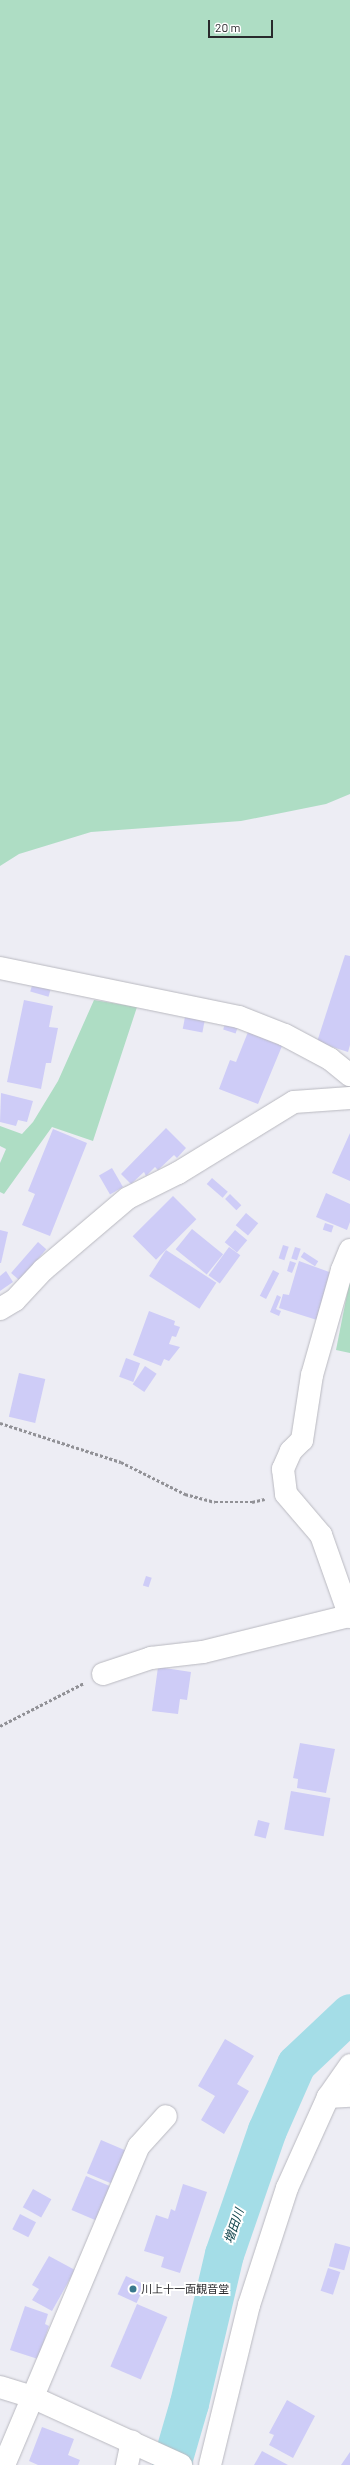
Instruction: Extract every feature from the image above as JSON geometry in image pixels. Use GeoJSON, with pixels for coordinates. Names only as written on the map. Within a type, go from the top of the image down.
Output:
{"type":"FeatureCollection","features":[{"type":"Feature","properties":{"kind":"street"},"geometry":{"type":"LineString","coordinates":[[0,968],[239,1017],[285,1035],[330,1059],[350,1075]]}},
{"type":"Feature","properties":{"kind":"street"},"geometry":{"type":"LineString","coordinates":[[0,1309],[15,1300],[43,1270],[128,1198],[178,1173],[294,1102],[350,1098]]}},
{"type":"Feature","properties":{"kind":"street"},"geometry":{"type":"LineString","coordinates":[[103,1674],[118,1667],[151,1658],[203,1652],[349,1617],[321,1535],[286,1494],[283,1469],[291,1451],[302,1440],[312,1375],[342,1270],[350,1250]]}},
{"type":"Feature","properties":{"kind":"street"},"geometry":{"type":"LineString","coordinates":[[210,2465],[249,2305],[287,2188],[328,2097],[350,2066]]}},
{"type":"Feature","properties":{"kind":"street"},"geometry":{"type":"LineString","coordinates":[[328,2097],[350,2096]]}},
{"type":"Feature","properties":{"kind":"street"},"geometry":{"type":"LineString","coordinates":[[4,2465],[138,2146],[166,2116]]}},
{"type":"Feature","properties":{"kind":"street"},"geometry":{"type":"LineString","coordinates":[[0,2387],[32,2397],[181,2465]]}},
{"type":"Feature","properties":{"kind":"street"},"geometry":{"type":"LineString","coordinates":[[127,2465],[137,2444]]}},
{"type":"Feature","properties":{"kind":"path"},"geometry":{"type":"LineString","coordinates":[[0,1423],[102,1455],[185,1494],[215,1502],[252,1502],[286,1494]]}},
{"type":"Feature","properties":{"kind":"path"},"geometry":{"type":"LineString","coordinates":[[0,1726],[103,1674]]}},
{"type":"Feature","properties":{"kind":"green space"},"geometry":{"type":"Polygon","coordinates":[[[0,0],[350,0],[350,794],[326,804],[241,821],[91,832],[19,854],[0,866],[0,0]]]}},
{"type":"Feature","properties":{"kind":"green space"},"geometry":{"type":"Polygon","coordinates":[[[94,1000],[137,1007],[93,1141],[52,1127],[4,1194],[0,1192],[0,1163],[6,1149],[0,1146],[0,1126],[22,1134],[33,1122],[58,1081],[94,1000]]]}},
{"type":"Feature","properties":{"kind":"green space"},"geometry":{"type":"Polygon","coordinates":[[[350,1279],[350,1353],[336,1350],[350,1279]]]}},
{"type":"Feature","properties":{"kind":"building"},"geometry":{"type":"Polygon","coordinates":[[[345,955],[350,956],[350,1045],[348,1052],[317,1042],[345,955]]]}},
{"type":"Feature","properties":{"kind":"building"},"geometry":{"type":"Polygon","coordinates":[[[33,982],[51,987],[49,997],[30,992],[33,982]]]}},
{"type":"Feature","properties":{"kind":"building"},"geometry":{"type":"Polygon","coordinates":[[[24,1000],[53,1006],[49,1027],[58,1028],[51,1063],[46,1063],[41,1089],[7,1082],[24,1000]]]}},
{"type":"Feature","properties":{"kind":"building"},"geometry":{"type":"Polygon","coordinates":[[[186,1012],[206,1016],[202,1033],[183,1029],[186,1012]]]}},
{"type":"Feature","properties":{"kind":"building"},"geometry":{"type":"Polygon","coordinates":[[[226,1021],[238,1025],[236,1034],[223,1030],[226,1021]]]}},
{"type":"Feature","properties":{"kind":"building"},"geometry":{"type":"Polygon","coordinates":[[[248,1032],[282,1046],[258,1104],[219,1089],[230,1060],[236,1062],[248,1032]]]}},
{"type":"Feature","properties":{"kind":"building"},"geometry":{"type":"Polygon","coordinates":[[[1,1093],[33,1101],[27,1122],[18,1120],[16,1126],[0,1122],[1,1093]]]}},
{"type":"Feature","properties":{"kind":"building"},"geometry":{"type":"Polygon","coordinates":[[[166,1128],[186,1148],[177,1158],[174,1155],[158,1170],[155,1167],[146,1176],[144,1172],[131,1184],[121,1174],[166,1128]]]}},
{"type":"Feature","properties":{"kind":"building"},"geometry":{"type":"Polygon","coordinates":[[[53,1129],[87,1143],[50,1236],[22,1225],[35,1194],[28,1191],[53,1129]]]}},
{"type":"Feature","properties":{"kind":"building"},"geometry":{"type":"Polygon","coordinates":[[[350,1133],[350,1181],[332,1173],[350,1133]]]}},
{"type":"Feature","properties":{"kind":"building"},"geometry":{"type":"Polygon","coordinates":[[[112,1168],[123,1187],[110,1195],[99,1176],[112,1168]]]}},
{"type":"Feature","properties":{"kind":"building"},"geometry":{"type":"Polygon","coordinates":[[[212,1178],[228,1192],[223,1198],[207,1184],[212,1178]]]}},
{"type":"Feature","properties":{"kind":"building"},"geometry":{"type":"Polygon","coordinates":[[[326,1193],[350,1204],[350,1222],[347,1230],[316,1217],[326,1193]]]}},
{"type":"Feature","properties":{"kind":"building"},"geometry":{"type":"Polygon","coordinates":[[[230,1194],[241,1205],[236,1210],[225,1199],[230,1194]]]}},
{"type":"Feature","properties":{"kind":"building"},"geometry":{"type":"Polygon","coordinates":[[[173,1196],[196,1219],[156,1260],[133,1236],[173,1196]]]}},
{"type":"Feature","properties":{"kind":"building"},"geometry":{"type":"Polygon","coordinates":[[[246,1213],[258,1223],[248,1236],[236,1225],[246,1213]]]}},
{"type":"Feature","properties":{"kind":"building"},"geometry":{"type":"Polygon","coordinates":[[[325,1223],[334,1226],[331,1232],[323,1230],[325,1223]]]}},
{"type":"Feature","properties":{"kind":"building"},"geometry":{"type":"Polygon","coordinates":[[[192,1229],[223,1254],[207,1274],[176,1249],[192,1229]]]}},
{"type":"Feature","properties":{"kind":"building"},"geometry":{"type":"Polygon","coordinates":[[[0,1230],[8,1232],[1,1263],[0,1263],[0,1230]]]}},
{"type":"Feature","properties":{"kind":"building"},"geometry":{"type":"Polygon","coordinates":[[[235,1230],[247,1240],[237,1253],[225,1242],[235,1230]]]}},
{"type":"Feature","properties":{"kind":"building"},"geometry":{"type":"Polygon","coordinates":[[[38,1242],[46,1249],[19,1280],[11,1273],[38,1242]]]}},
{"type":"Feature","properties":{"kind":"building"},"geometry":{"type":"Polygon","coordinates":[[[283,1245],[289,1247],[284,1260],[279,1258],[283,1245]]]}},
{"type":"Feature","properties":{"kind":"building"},"geometry":{"type":"Polygon","coordinates":[[[229,1247],[240,1255],[220,1284],[208,1275],[229,1247]]]}},
{"type":"Feature","properties":{"kind":"building"},"geometry":{"type":"Polygon","coordinates":[[[295,1247],[301,1249],[297,1260],[291,1258],[295,1247]]]}},
{"type":"Feature","properties":{"kind":"building"},"geometry":{"type":"Polygon","coordinates":[[[166,1250],[216,1283],[199,1309],[149,1276],[166,1250]]]}},
{"type":"Feature","properties":{"kind":"building"},"geometry":{"type":"Polygon","coordinates":[[[304,1252],[318,1261],[315,1266],[301,1257],[304,1252]]]}},
{"type":"Feature","properties":{"kind":"building"},"geometry":{"type":"Polygon","coordinates":[[[290,1261],[296,1263],[292,1273],[287,1271],[290,1261]]]}},
{"type":"Feature","properties":{"kind":"building"},"geometry":{"type":"Polygon","coordinates":[[[299,1261],[332,1273],[317,1320],[279,1308],[283,1294],[289,1295],[299,1261]]]}},
{"type":"Feature","properties":{"kind":"building"},"geometry":{"type":"Polygon","coordinates":[[[273,1270],[279,1273],[266,1299],[260,1296],[273,1270]]]}},
{"type":"Feature","properties":{"kind":"building"},"geometry":{"type":"Polygon","coordinates":[[[6,1271],[13,1282],[0,1291],[0,1276],[6,1271]]]}},
{"type":"Feature","properties":{"kind":"building"},"geometry":{"type":"Polygon","coordinates":[[[277,1295],[281,1297],[276,1309],[281,1311],[279,1316],[270,1312],[277,1295]]]}},
{"type":"Feature","properties":{"kind":"building"},"geometry":{"type":"Polygon","coordinates":[[[149,1311],[175,1321],[174,1325],[180,1327],[176,1337],[172,1336],[169,1344],[180,1347],[169,1361],[164,1359],[161,1366],[133,1355],[149,1311]]]}},
{"type":"Feature","properties":{"kind":"building"},"geometry":{"type":"Polygon","coordinates":[[[126,1358],[140,1363],[133,1382],[119,1377],[126,1358]]]}},
{"type":"Feature","properties":{"kind":"building"},"geometry":{"type":"Polygon","coordinates":[[[145,1366],[157,1374],[144,1392],[133,1384],[145,1366]]]}},
{"type":"Feature","properties":{"kind":"building"},"geometry":{"type":"Polygon","coordinates":[[[19,1373],[45,1379],[35,1423],[9,1417],[19,1373]]]}},
{"type":"Feature","properties":{"kind":"building"},"geometry":{"type":"Polygon","coordinates":[[[146,1576],[152,1578],[149,1587],[143,1586],[146,1576]]]}},
{"type":"Feature","properties":{"kind":"building"},"geometry":{"type":"Polygon","coordinates":[[[158,1667],[191,1672],[187,1700],[180,1699],[178,1714],[152,1711],[158,1667]]]}},
{"type":"Feature","properties":{"kind":"building"},"geometry":{"type":"Polygon","coordinates":[[[300,1743],[335,1749],[326,1793],[297,1788],[298,1779],[293,1778],[300,1743]]]}},
{"type":"Feature","properties":{"kind":"building"},"geometry":{"type":"Polygon","coordinates":[[[291,1791],[330,1798],[324,1836],[284,1829],[291,1791]]]}},
{"type":"Feature","properties":{"kind":"building"},"geometry":{"type":"Polygon","coordinates":[[[258,1820],[270,1823],[266,1838],[254,1836],[258,1820]]]}},
{"type":"Feature","properties":{"kind":"building"},"geometry":{"type":"Polygon","coordinates":[[[225,2039],[254,2056],[237,2084],[249,2091],[224,2134],[201,2120],[215,2096],[198,2086],[225,2039]]]}},
{"type":"Feature","properties":{"kind":"building"},"geometry":{"type":"Polygon","coordinates":[[[101,2140],[129,2152],[115,2185],[87,2173],[101,2140]]]}},
{"type":"Feature","properties":{"kind":"building"},"geometry":{"type":"Polygon","coordinates":[[[86,2176],[114,2188],[99,2222],[72,2210],[86,2176]]]}},
{"type":"Feature","properties":{"kind":"building"},"geometry":{"type":"Polygon","coordinates":[[[183,2184],[207,2192],[180,2273],[161,2267],[164,2257],[144,2251],[156,2215],[168,2219],[171,2209],[175,2211],[183,2184]]]}},
{"type":"Feature","properties":{"kind":"building"},"geometry":{"type":"Polygon","coordinates":[[[33,2189],[51,2199],[41,2218],[23,2207],[33,2189]]]}},
{"type":"Feature","properties":{"kind":"building"},"geometry":{"type":"Polygon","coordinates":[[[20,2214],[36,2222],[28,2237],[12,2229],[20,2214]]]}},
{"type":"Feature","properties":{"kind":"building"},"geometry":{"type":"Polygon","coordinates":[[[335,2243],[350,2247],[344,2270],[329,2266],[335,2243]]]}},
{"type":"Feature","properties":{"kind":"building"},"geometry":{"type":"Polygon","coordinates":[[[49,2256],[75,2270],[52,2311],[32,2300],[39,2289],[32,2285],[49,2256]]]}},
{"type":"Feature","properties":{"kind":"building"},"geometry":{"type":"Polygon","coordinates":[[[328,2268],[340,2272],[333,2295],[321,2291],[328,2268]]]}},
{"type":"Feature","properties":{"kind":"building"},"geometry":{"type":"Polygon","coordinates":[[[126,2276],[145,2285],[137,2303],[118,2294],[126,2276]]]}},
{"type":"Feature","properties":{"kind":"building"},"geometry":{"type":"Polygon","coordinates":[[[137,2304],[167,2317],[141,2379],[110,2367],[137,2304]]]}},
{"type":"Feature","properties":{"kind":"building"},"geometry":{"type":"Polygon","coordinates":[[[25,2306],[48,2314],[45,2324],[49,2326],[38,2359],[10,2350],[25,2306]]]}},
{"type":"Feature","properties":{"kind":"building"},"geometry":{"type":"Polygon","coordinates":[[[287,2400],[315,2416],[293,2458],[269,2445],[274,2435],[269,2433],[287,2400]]]}},
{"type":"Feature","properties":{"kind":"building"},"geometry":{"type":"Polygon","coordinates":[[[42,2427],[74,2439],[68,2455],[80,2460],[78,2465],[38,2465],[29,2461],[42,2427]]]}},
{"type":"Feature","properties":{"kind":"building"},"geometry":{"type":"Polygon","coordinates":[[[262,2451],[288,2465],[254,2465],[262,2451]]]}},
{"type":"Feature","properties":{"kind":"building"},"geometry":{"type":"Polygon","coordinates":[[[350,2452],[350,2465],[341,2465],[350,2452]]]}},
{"type":"Feature","properties":{"kind":"waterway","name":"増田川"},"geometry":{"type":"LineString","coordinates":[[171,2465],[189,2403],[224,2254],[267,2130],[296,2064],[350,2013]]}},
{"type":"Feature","properties":{"kind":"place","name":"川上十一面観音堂"},"geometry":{"type":"Point","coordinates":[133,2289]}}]}
